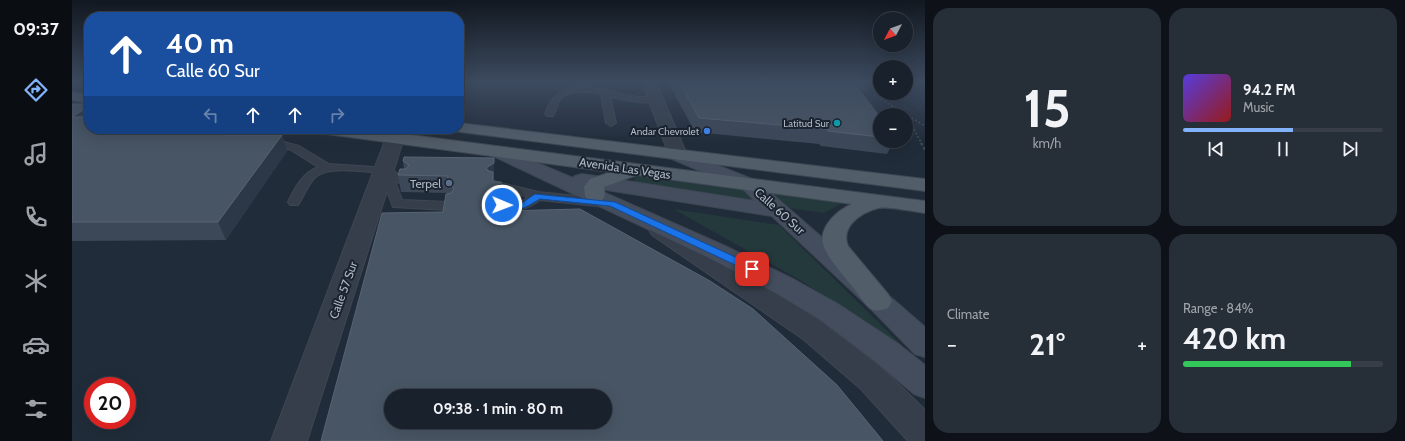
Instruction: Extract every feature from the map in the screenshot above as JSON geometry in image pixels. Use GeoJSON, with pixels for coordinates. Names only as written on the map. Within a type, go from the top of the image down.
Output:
{"type":"FeatureCollection","features":[{"type":"Feature","properties":{"kind":"main road","name":"Avenida Las Vegas"},"geometry":{"type":"LineString","coordinates":[[464,129],[925,186]]}},
{"type":"Feature","properties":{"kind":"main road","name":"Avenida Las Vegas"},"geometry":{"type":"LineString","coordinates":[[364,134],[925,207]]}},
{"type":"Feature","properties":{"kind":"main road"},"geometry":{"type":"LineString","coordinates":[[497,151],[550,175],[610,199],[752,269],[828,311],[886,352],[925,384]]}},
{"type":"Feature","properties":{"kind":"main road"},"geometry":{"type":"LineString","coordinates":[[610,199],[636,169],[678,155]]}},
{"type":"Feature","properties":{"kind":"main road","name":"Calle 60 Sur"},"geometry":{"type":"LineString","coordinates":[[678,155],[750,184],[880,301],[925,345]]}},
{"type":"Feature","properties":{"kind":"main road"},"geometry":{"type":"LineString","coordinates":[[802,191],[797,183],[798,179],[864,185],[925,186]]}},
{"type":"Feature","properties":{"kind":"main road"},"geometry":{"type":"LineString","coordinates":[[610,199],[780,211]]}},
{"type":"Feature","properties":{"kind":"main road"},"geometry":{"type":"LineString","coordinates":[[877,201],[855,211],[842,220],[838,227],[836,244],[842,254],[880,301]]}},
{"type":"Feature","properties":{"kind":"street"},"geometry":{"type":"LineString","coordinates":[[657,103],[678,155]]}},
{"type":"Feature","properties":{"kind":"street","name":"Calle 57 Sur"},"geometry":{"type":"LineString","coordinates":[[288,441],[395,176],[395,138]]}},
{"type":"Feature","properties":{"kind":"street"},"geometry":{"type":"LineString","coordinates":[[610,199],[814,331],[872,379],[925,434]]}},
{"type":"Feature","properties":{"kind":"lane"},"geometry":{"type":"LineString","coordinates":[[550,114],[555,103]]}},
{"type":"Feature","properties":{"kind":"lane"},"geometry":{"type":"LineString","coordinates":[[607,103],[611,122]]}},
{"type":"Feature","properties":{"kind":"lane"},"geometry":{"type":"LineString","coordinates":[[232,134],[261,139],[295,148],[327,167],[395,176],[397,204],[448,206]]}},
{"type":"Feature","properties":{"kind":"lane"},"geometry":{"type":"LineString","coordinates":[[294,202],[301,187],[313,173],[327,167]]}},
{"type":"Feature","properties":{"kind":"lane"},"geometry":{"type":"LineString","coordinates":[[494,185],[538,196],[610,199]]}},
{"type":"Feature","properties":{"kind":"lane"},"geometry":{"type":"LineString","coordinates":[[502,205],[524,206],[538,196]]}},
{"type":"Feature","properties":{"kind":"path"},"geometry":{"type":"LineString","coordinates":[[888,103],[896,108]]}},
{"type":"Feature","properties":{"kind":"path"},"geometry":{"type":"LineString","coordinates":[[913,118],[925,126]]}},
{"type":"Feature","properties":{"kind":"path"},"geometry":{"type":"LineString","coordinates":[[913,127],[925,150]]}},
{"type":"Feature","properties":{"kind":"green space"},"geometry":{"type":"Polygon","coordinates":[[[635,172],[846,201],[824,213],[634,186],[635,172]]]}},
{"type":"Feature","properties":{"kind":"green space"},"geometry":{"type":"Polygon","coordinates":[[[673,209],[779,225],[925,368],[858,318],[800,280],[673,209]]]}},
{"type":"Feature","properties":{"kind":"building"},"geometry":{"type":"Polygon","coordinates":[[[690,103],[869,103],[873,108],[873,136],[828,131],[826,129],[699,118],[690,103]]]}},
{"type":"Feature","properties":{"kind":"building"},"geometry":{"type":"Polygon","coordinates":[[[72,104],[84,104],[84,109],[72,117],[72,104]]]}},
{"type":"Feature","properties":{"kind":"building"},"geometry":{"type":"Polygon","coordinates":[[[72,117],[84,117],[84,134],[282,135],[218,222],[72,222],[72,117]]]}},
{"type":"Feature","properties":{"kind":"building"},"geometry":{"type":"Polygon","coordinates":[[[404,157],[494,158],[494,163],[486,168],[493,172],[493,182],[502,183],[497,184],[495,188],[498,192],[502,193],[503,211],[580,209],[710,281],[753,309],[837,385],[883,441],[321,441],[382,213],[443,212],[446,194],[451,193],[454,189],[452,185],[447,183],[448,176],[398,175],[400,169],[406,169],[409,165],[403,161],[404,157]]]}},
{"type":"Feature","properties":{"kind":"place","name":"Latitud Sur"},"geometry":{"type":"Point","coordinates":[837,123]}},
{"type":"Feature","properties":{"kind":"place","name":"Andar Chevrolet"},"geometry":{"type":"Point","coordinates":[707,131]}},
{"type":"Feature","properties":{"kind":"place","name":"Terpel"},"geometry":{"type":"Point","coordinates":[449,183]}},
{"type":"Feature","properties":{"kind":"route"},"geometry":{"type":"LineString","coordinates":[[502,205],[524,206],[538,196],[612,204],[752,269]]}}]}
